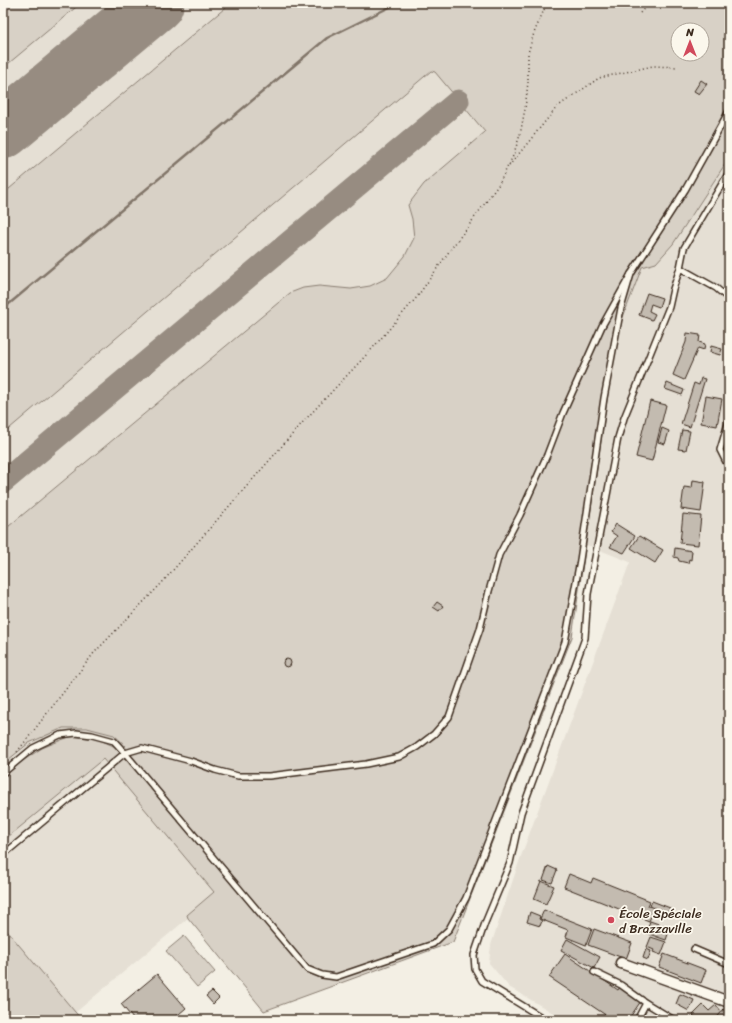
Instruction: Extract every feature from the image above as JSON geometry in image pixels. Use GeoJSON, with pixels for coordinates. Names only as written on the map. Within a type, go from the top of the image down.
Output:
{"type":"FeatureCollection","features":[{"type":"Feature","properties":{"kind":"street"},"geometry":{"type":"LineString","coordinates":[[622,963],[729,1002]]}},
{"type":"Feature","properties":{"kind":"lane"},"geometry":{"type":"LineString","coordinates":[[3,855],[125,753],[142,748],[191,761],[215,770],[238,776],[268,776],[366,764],[399,757],[417,747],[434,734],[449,717],[480,629],[499,555],[535,482],[563,413],[602,326],[631,274],[682,195],[729,111]]}},
{"type":"Feature","properties":{"kind":"lane"},"geometry":{"type":"LineString","coordinates":[[546,1020],[482,981],[475,969],[474,955],[485,923],[510,864],[521,813],[585,638],[588,594],[618,438],[624,418],[669,307],[684,248],[729,172]]}},
{"type":"Feature","properties":{"kind":"lane"},"geometry":{"type":"LineString","coordinates":[[680,268],[716,288],[729,299]]}},
{"type":"Feature","properties":{"kind":"lane"},"geometry":{"type":"LineString","coordinates":[[3,773],[33,748],[60,735],[92,735],[114,741],[307,969],[322,975],[336,977],[433,944],[449,929],[466,898],[565,642],[580,560],[604,398],[622,308],[631,274]]}},
{"type":"Feature","properties":{"kind":"lane"},"geometry":{"type":"LineString","coordinates":[[729,420],[720,450],[726,462],[729,462]]}},
{"type":"Feature","properties":{"kind":"lane"},"geometry":{"type":"LineString","coordinates":[[694,949],[729,964]]}},
{"type":"Feature","properties":{"kind":"lane"},"geometry":{"type":"LineString","coordinates":[[594,972],[621,985],[646,1003],[674,1020]]}},
{"type":"Feature","properties":{"kind":"lane"},"geometry":{"type":"LineString","coordinates":[[637,1020],[646,1003]]}},
{"type":"Feature","properties":{"kind":"path"},"geometry":{"type":"LineString","coordinates":[[16,753],[94,653],[160,585],[304,421],[371,350],[417,297],[499,184],[513,156],[520,135],[528,82],[528,53],[534,33],[547,3]]}},
{"type":"Feature","properties":{"kind":"path"},"geometry":{"type":"LineString","coordinates":[[640,13],[649,3]]}},
{"type":"Feature","properties":{"kind":"path"},"geometry":{"type":"LineString","coordinates":[[507,169],[557,108],[599,78],[653,66],[678,67]]}},
{"type":"Feature","properties":{"kind":"shaded area"},"geometry":{"type":"Polygon","coordinates":[[[3,3],[729,3],[729,1020],[565,1020],[509,987],[489,963],[491,945],[520,859],[630,562],[587,545],[572,637],[453,942],[264,1011],[188,918],[76,1012],[82,1020],[3,1020],[3,3]]]}},
{"type":"Feature","properties":{"kind":"shaded area"},"geometry":{"type":"Polygon","coordinates":[[[3,3],[81,3],[3,68],[3,3]]]}},
{"type":"Feature","properties":{"kind":"shaded area"},"geometry":{"type":"Polygon","coordinates":[[[231,3],[729,3],[729,158],[673,244],[656,263],[642,267],[617,333],[572,637],[453,942],[264,1011],[188,918],[187,915],[214,892],[103,759],[3,841],[3,778],[21,762],[42,748],[71,736],[98,739],[120,749],[126,746],[114,735],[87,728],[63,728],[29,743],[3,764],[3,531],[290,293],[303,288],[319,286],[351,289],[370,286],[387,278],[405,256],[414,238],[412,219],[408,205],[424,184],[485,132],[435,72],[431,71],[3,434],[3,194],[231,3]]]}},
{"type":"Feature","properties":{"kind":"shaded area"},"geometry":{"type":"Polygon","coordinates":[[[3,926],[75,1012],[82,1020],[3,1020],[3,926]]]}},
{"type":"Feature","properties":{"kind":"shaded area"},"geometry":{"type":"Polygon","coordinates":[[[184,936],[215,972],[197,987],[166,951],[184,936]]]}},
{"type":"Feature","properties":{"kind":"building"},"geometry":{"type":"Polygon","coordinates":[[[701,80],[707,84],[699,94],[694,91],[701,80]]]}},
{"type":"Feature","properties":{"kind":"building"},"geometry":{"type":"Polygon","coordinates":[[[647,293],[662,298],[659,307],[651,304],[649,311],[655,314],[652,320],[639,315],[647,293]]]}},
{"type":"Feature","properties":{"kind":"building"},"geometry":{"type":"Polygon","coordinates":[[[687,333],[700,335],[699,342],[705,344],[704,350],[698,348],[684,380],[673,375],[686,342],[687,333]]]}},
{"type":"Feature","properties":{"kind":"building"},"geometry":{"type":"Polygon","coordinates":[[[711,346],[722,349],[720,355],[710,352],[711,346]]]}},
{"type":"Feature","properties":{"kind":"building"},"geometry":{"type":"Polygon","coordinates":[[[701,378],[705,379],[690,427],[681,424],[694,383],[699,385],[701,378]]]}},
{"type":"Feature","properties":{"kind":"building"},"geometry":{"type":"Polygon","coordinates":[[[667,383],[684,390],[682,395],[665,389],[667,383]]]}},
{"type":"Feature","properties":{"kind":"building"},"geometry":{"type":"Polygon","coordinates":[[[706,396],[722,399],[717,426],[701,423],[706,396]]]}},
{"type":"Feature","properties":{"kind":"building"},"geometry":{"type":"Polygon","coordinates":[[[650,401],[666,405],[652,461],[636,457],[650,401]]]}},
{"type":"Feature","properties":{"kind":"building"},"geometry":{"type":"Polygon","coordinates":[[[662,428],[669,431],[665,444],[658,442],[662,428]]]}},
{"type":"Feature","properties":{"kind":"building"},"geometry":{"type":"Polygon","coordinates":[[[682,430],[690,431],[686,450],[678,449],[682,430]]]}},
{"type":"Feature","properties":{"kind":"building"},"geometry":{"type":"Polygon","coordinates":[[[693,480],[705,482],[701,512],[681,509],[684,487],[692,488],[693,480]]]}},
{"type":"Feature","properties":{"kind":"building"},"geometry":{"type":"Polygon","coordinates":[[[683,514],[701,516],[698,545],[680,543],[683,514]]]}},
{"type":"Feature","properties":{"kind":"building"},"geometry":{"type":"Polygon","coordinates":[[[616,524],[635,536],[624,553],[610,547],[617,536],[611,532],[616,524]]]}},
{"type":"Feature","properties":{"kind":"building"},"geometry":{"type":"Polygon","coordinates":[[[639,536],[663,550],[655,563],[631,548],[639,536]]]}},
{"type":"Feature","properties":{"kind":"building"},"geometry":{"type":"Polygon","coordinates":[[[675,548],[692,551],[691,560],[689,559],[688,563],[679,561],[678,558],[674,557],[675,548]]]}},
{"type":"Feature","properties":{"kind":"building"},"geometry":{"type":"Polygon","coordinates":[[[437,602],[443,606],[439,611],[433,607],[437,602]]]}},
{"type":"Feature","properties":{"kind":"building"},"geometry":{"type":"Polygon","coordinates":[[[285,659],[289,659],[291,663],[289,667],[285,667],[283,665],[283,661],[285,659]]]}},
{"type":"Feature","properties":{"kind":"building"},"geometry":{"type":"Polygon","coordinates":[[[548,866],[557,870],[552,883],[543,880],[548,866]]]}},
{"type":"Feature","properties":{"kind":"building"},"geometry":{"type":"Polygon","coordinates":[[[569,874],[591,883],[593,878],[650,901],[648,906],[655,908],[649,921],[564,887],[569,874]]]}},
{"type":"Feature","properties":{"kind":"building"},"geometry":{"type":"Polygon","coordinates":[[[541,881],[554,886],[546,904],[534,899],[541,881]]]}},
{"type":"Feature","properties":{"kind":"building"},"geometry":{"type":"Polygon","coordinates":[[[652,901],[670,908],[668,914],[650,906],[652,901]]]}},
{"type":"Feature","properties":{"kind":"building"},"geometry":{"type":"Polygon","coordinates":[[[544,910],[592,929],[586,945],[566,937],[568,930],[540,919],[544,910]]]}},
{"type":"Feature","properties":{"kind":"building"},"geometry":{"type":"Polygon","coordinates":[[[530,912],[540,916],[539,919],[542,921],[540,926],[527,922],[530,912]]]}},
{"type":"Feature","properties":{"kind":"building"},"geometry":{"type":"Polygon","coordinates":[[[650,921],[670,928],[666,940],[646,933],[650,921]]]}},
{"type":"Feature","properties":{"kind":"building"},"geometry":{"type":"Polygon","coordinates":[[[594,929],[632,943],[626,959],[588,945],[594,929]]]}},
{"type":"Feature","properties":{"kind":"building"},"geometry":{"type":"Polygon","coordinates":[[[651,937],[666,942],[661,955],[653,952],[654,950],[647,947],[651,937]]]}},
{"type":"Feature","properties":{"kind":"building"},"geometry":{"type":"Polygon","coordinates":[[[567,939],[600,957],[594,968],[561,950],[567,939]]]}},
{"type":"Feature","properties":{"kind":"building"},"geometry":{"type":"Polygon","coordinates":[[[646,949],[651,951],[648,960],[643,958],[646,949]]]}},
{"type":"Feature","properties":{"kind":"building"},"geometry":{"type":"Polygon","coordinates":[[[565,954],[618,990],[620,987],[641,1001],[628,1020],[613,1020],[549,977],[565,954]]]}},
{"type":"Feature","properties":{"kind":"building"},"geometry":{"type":"Polygon","coordinates":[[[664,954],[706,970],[701,983],[659,967],[664,954]]]}},
{"type":"Feature","properties":{"kind":"building"},"geometry":{"type":"Polygon","coordinates":[[[157,974],[186,1008],[172,1020],[134,1020],[121,1004],[157,974]]]}},
{"type":"Feature","properties":{"kind":"building"},"geometry":{"type":"Polygon","coordinates":[[[212,991],[219,998],[213,1004],[206,996],[212,991]]]}},
{"type":"Feature","properties":{"kind":"building"},"geometry":{"type":"Polygon","coordinates":[[[680,994],[694,1000],[689,1011],[676,1004],[680,994]]]}},
{"type":"Feature","properties":{"kind":"building"},"geometry":{"type":"Polygon","coordinates":[[[703,1005],[709,1011],[716,1005],[722,1012],[714,1020],[698,1020],[693,1015],[703,1005]]]}},
{"type":"Feature","properties":{"kind":"building"},"geometry":{"type":"Polygon","coordinates":[[[724,1009],[729,1013],[729,1020],[715,1020],[724,1009]]]}},
{"type":"Feature","properties":{"kind":"waterway"},"geometry":{"type":"LineString","coordinates":[[3,309],[327,38],[398,3]]}},
{"type":"Feature","properties":{"kind":"taxiway"},"geometry":{"type":"LineString","coordinates":[[3,482],[458,101]]}},
{"type":"Feature","properties":{"kind":"runway"},"geometry":{"type":"LineString","coordinates":[[3,130],[155,3]]}},
{"type":"Feature","properties":{"kind":"place","name":"École Spéciale d Brazzaville"},"geometry":{"type":"Point","coordinates":[611,920]}}]}
